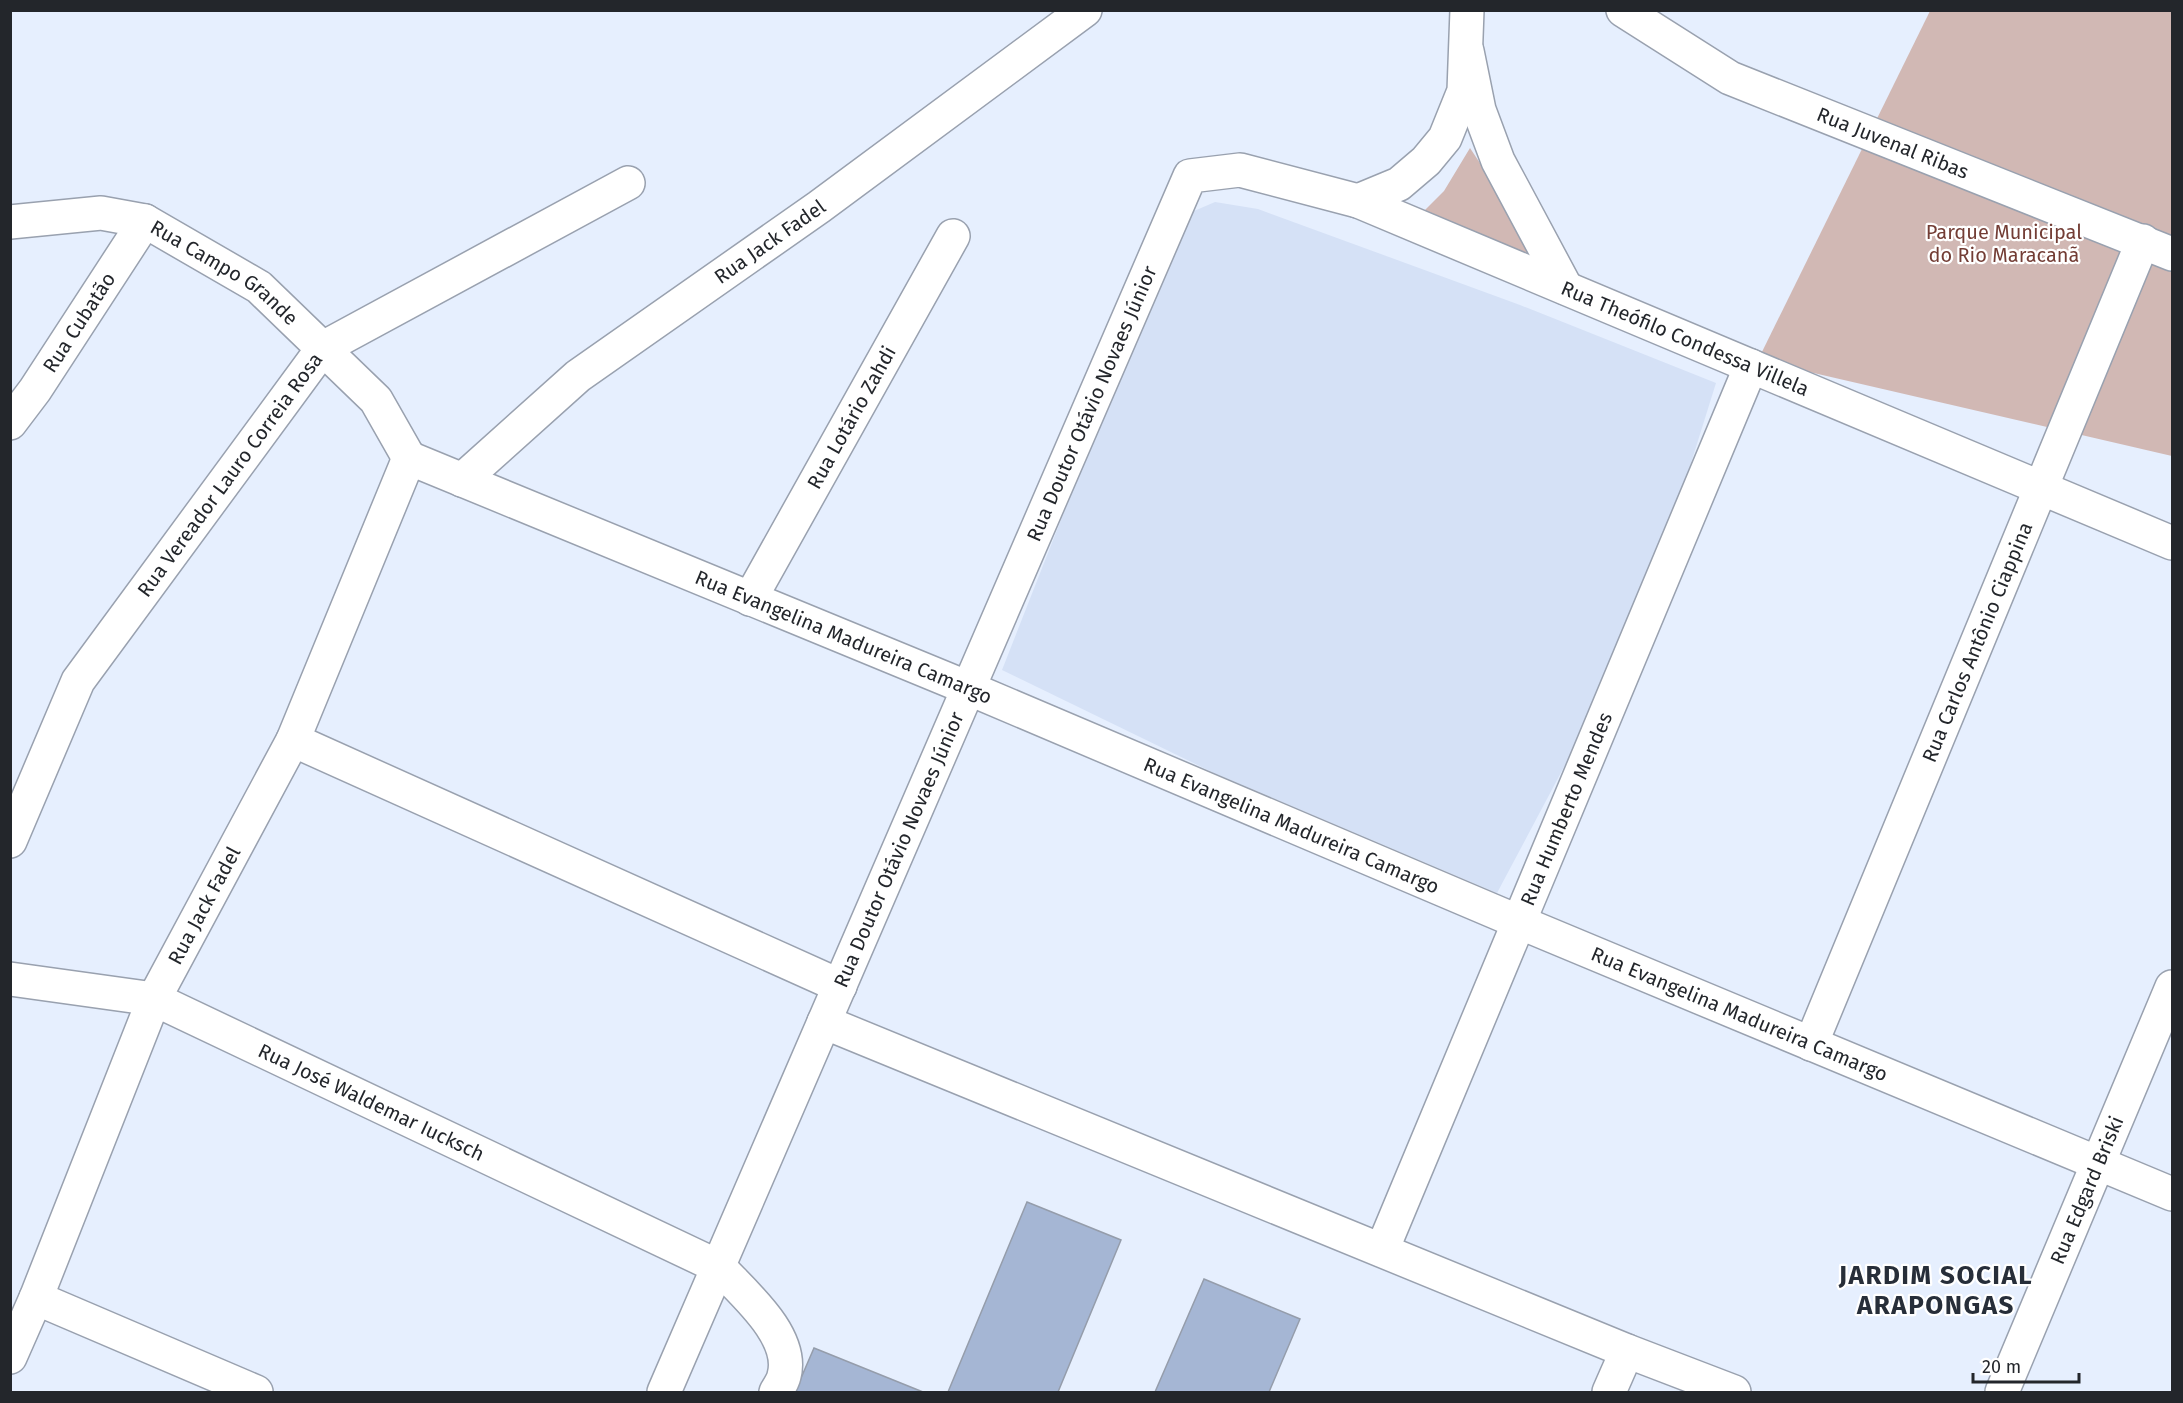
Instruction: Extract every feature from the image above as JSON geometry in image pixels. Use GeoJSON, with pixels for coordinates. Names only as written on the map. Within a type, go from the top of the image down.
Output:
{"type":"FeatureCollection","features":[{"type":"Feature","properties":{"kind":"street","name":"Rua Jack Fadel"},"geometry":{"type":"LineString","coordinates":[[462,480],[578,376],[819,207],[1085,10]]}},
{"type":"Feature","properties":{"kind":"street"},"geometry":{"type":"LineString","coordinates":[[1358,201],[1399,184],[1426,161],[1445,138],[1464,91],[1467,10]]}},
{"type":"Feature","properties":{"kind":"street","name":"Rua Juvenal Ribas"},"geometry":{"type":"LineString","coordinates":[[1623,10],[1730,78],[2158,248]]}},
{"type":"Feature","properties":{"kind":"street"},"geometry":{"type":"LineString","coordinates":[[1467,51],[1479,110],[1498,161],[1566,288]]}},
{"type":"Feature","properties":{"kind":"street","name":"Rua Theófilo Condessa Villela"},"geometry":{"type":"LineString","coordinates":[[1190,176],[1240,170],[1358,201],[2172,543]]}},
{"type":"Feature","properties":{"kind":"street","name":"Rua Doutor Otávio Novaes Júnior"},"geometry":{"type":"LineString","coordinates":[[664,1392],[1190,176]]}},
{"type":"Feature","properties":{"kind":"street","name":"Rua Vereador Lauro Correia Rosa"},"geometry":{"type":"LineString","coordinates":[[10,841],[78,681],[323,348],[628,183]]}},
{"type":"Feature","properties":{"kind":"street","name":"Rua Campo Grande"},"geometry":{"type":"LineString","coordinates":[[10,222],[101,213],[145,221],[259,287],[376,400],[409,458]]}},
{"type":"Feature","properties":{"kind":"street","name":"Rua Cubatão"},"geometry":{"type":"LineString","coordinates":[[10,423],[23,391],[145,221]]}},
{"type":"Feature","properties":{"kind":"street","name":"Rua Lotário Zahdi"},"geometry":{"type":"LineString","coordinates":[[750,599],[953,236]]}},
{"type":"Feature","properties":{"kind":"street","name":"Rua Carlos Antônio Ciappina"},"geometry":{"type":"LineString","coordinates":[[1811,1044],[2042,488],[2158,248]]}},
{"type":"Feature","properties":{"kind":"street","name":"Rua Humberto Mendes"},"geometry":{"type":"LineString","coordinates":[[1382,1250],[1751,366]]}},
{"type":"Feature","properties":{"kind":"street","name":"Rua Jack Fadel"},"geometry":{"type":"LineString","coordinates":[[10,1357],[36,1299],[154,999],[293,740],[409,458]]}},
{"type":"Feature","properties":{"kind":"street","name":"Rua Evangelina Madureira Camargo"},"geometry":{"type":"LineString","coordinates":[[409,458],[968,688],[1519,922],[2172,1194]]}},
{"type":"Feature","properties":{"kind":"street"},"geometry":{"type":"LineString","coordinates":[[293,740],[840,986]]}},
{"type":"Feature","properties":{"kind":"street","name":"Rua José Waldemar Iucksch"},"geometry":{"type":"LineString","coordinates":[[10,979],[154,999],[719,1267]]}},
{"type":"Feature","properties":{"kind":"street","name":"Rua Edgard Briski"},"geometry":{"type":"LineString","coordinates":[[2002,1392],[2172,987]]}},
{"type":"Feature","properties":{"kind":"street"},"geometry":{"type":"LineString","coordinates":[[824,1022],[1627,1351],[1734,1392]]}},
{"type":"Feature","properties":{"kind":"street"},"geometry":{"type":"LineString","coordinates":[[719,1267],[775,1329],[786,1355],[784,1376],[776,1392]]}},
{"type":"Feature","properties":{"kind":"street"},"geometry":{"type":"LineString","coordinates":[[36,1299],[256,1392]]}},
{"type":"Feature","properties":{"kind":"street"},"geometry":{"type":"LineString","coordinates":[[1609,1392],[1627,1351]]}},
{"type":"Feature","properties":{"kind":"shaded area"},"geometry":{"type":"Polygon","coordinates":[[[1215,202],[1258,209],[1520,305],[1716,383],[1642,620],[1497,893],[1214,773],[1002,670],[1180,217],[1215,202]]]}},
{"type":"Feature","properties":{"kind":"green space","name":"Parque Municipal do Rio Maracanã"},"geometry":{"type":"Polygon","coordinates":[[[1930,11],[2172,11],[2172,456],[1758,360],[1930,11]]]}},
{"type":"Feature","properties":{"kind":"green space"},"geometry":{"type":"Polygon","coordinates":[[[1470,148],[1546,263],[1418,217],[1444,191],[1470,148]]]}},
{"type":"Feature","properties":{"kind":"building"},"geometry":{"type":"Polygon","coordinates":[[[1027,1202],[1121,1240],[1058,1392],[948,1392],[1027,1202]]]}},
{"type":"Feature","properties":{"kind":"building"},"geometry":{"type":"Polygon","coordinates":[[[1204,1279],[1300,1319],[1269,1392],[1155,1392],[1204,1279]]]}},
{"type":"Feature","properties":{"kind":"building"},"geometry":{"type":"Polygon","coordinates":[[[814,1348],[923,1392],[795,1392],[814,1348]]]}},
{"type":"Feature","properties":{"kind":"district","name":"JARDIM SOCIAL ARAPONGAS"},"geometry":{"type":"Point","coordinates":[1936,1290]}}]}
